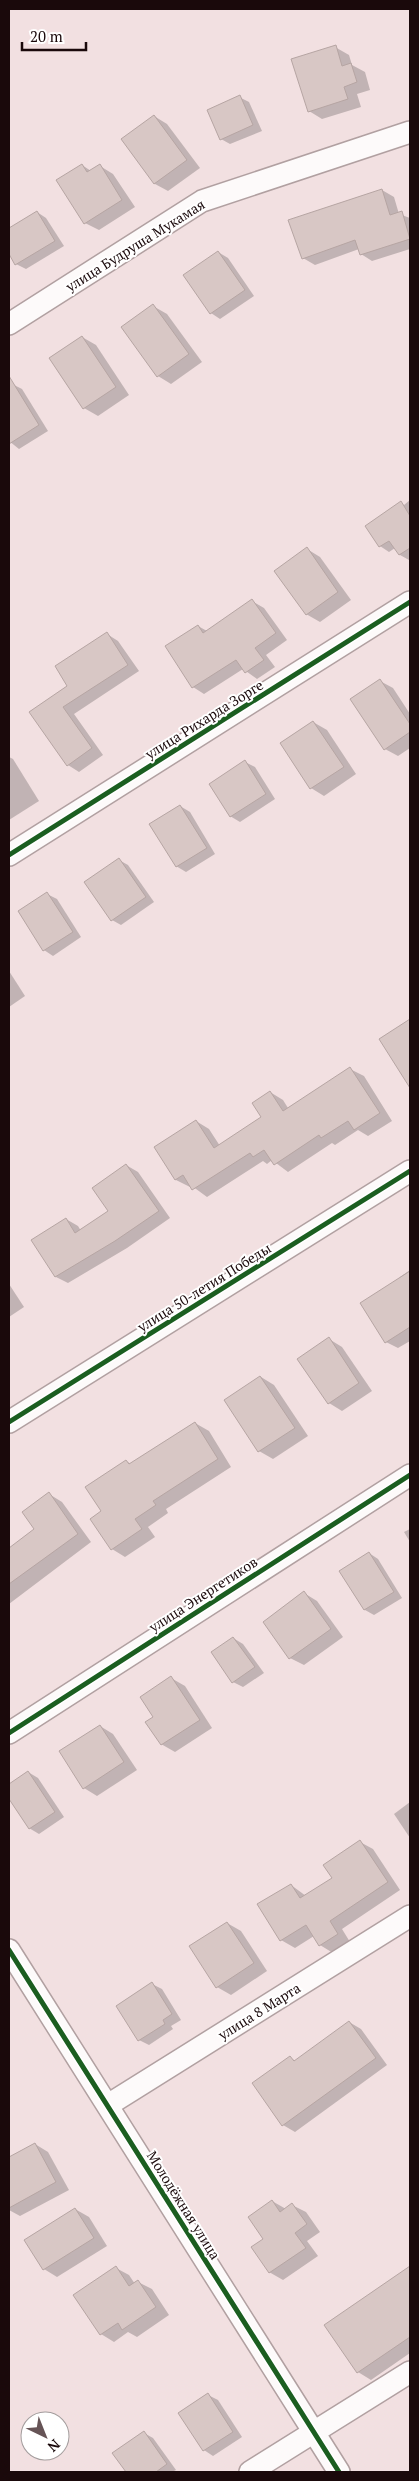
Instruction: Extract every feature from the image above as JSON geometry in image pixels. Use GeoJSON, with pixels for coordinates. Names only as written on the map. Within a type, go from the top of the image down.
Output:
{"type":"FeatureCollection","features":[{"type":"Feature","properties":{"kind":"street","name":"улица Будруша Мукамая"},"geometry":{"type":"LineString","coordinates":[[9,324],[202,201],[410,132]]}},
{"type":"Feature","properties":{"kind":"street","name":"улица Рихарда Зорге"},"geometry":{"type":"LineString","coordinates":[[9,855],[410,602]]}},
{"type":"Feature","properties":{"kind":"street","name":"улица 50-летия Победы"},"geometry":{"type":"LineString","coordinates":[[9,1422],[410,1171]]}},
{"type":"Feature","properties":{"kind":"street","name":"улица Энергетиков"},"geometry":{"type":"LineString","coordinates":[[9,1733],[410,1475]]}},
{"type":"Feature","properties":{"kind":"street","name":"улица 8 Марта"},"geometry":{"type":"LineString","coordinates":[[108,2105],[410,1916]]}},
{"type":"Feature","properties":{"kind":"street","name":"Молодёжная улица"},"geometry":{"type":"LineString","coordinates":[[9,1950],[339,2472]]}},
{"type":"Feature","properties":{"kind":"street"},"geometry":{"type":"LineString","coordinates":[[250,2472],[410,2372]]}},
{"type":"Feature","properties":{"kind":"building"},"geometry":{"type":"Polygon","coordinates":[[[336,45],[342,66],[351,63],[357,82],[344,87],[348,99],[308,112],[291,59],[336,45]]]}},
{"type":"Feature","properties":{"kind":"building"},"geometry":{"type":"Polygon","coordinates":[[[240,95],[253,125],[220,140],[207,110],[240,95]]]}},
{"type":"Feature","properties":{"kind":"building"},"geometry":{"type":"Polygon","coordinates":[[[154,115],[187,160],[154,184],[121,139],[154,115]]]}},
{"type":"Feature","properties":{"kind":"building"},"geometry":{"type":"Polygon","coordinates":[[[82,164],[87,172],[100,164],[122,200],[84,224],[56,180],[82,164]]]}},
{"type":"Feature","properties":{"kind":"building"},"geometry":{"type":"Polygon","coordinates":[[[382,189],[390,215],[402,211],[410,239],[360,255],[355,240],[302,259],[288,220],[382,189]]]}},
{"type":"Feature","properties":{"kind":"building"},"geometry":{"type":"Polygon","coordinates":[[[37,211],[55,241],[15,265],[9,254],[9,228],[37,211]]]}},
{"type":"Feature","properties":{"kind":"building"},"geometry":{"type":"Polygon","coordinates":[[[218,251],[245,290],[210,314],[183,275],[218,251]]]}},
{"type":"Feature","properties":{"kind":"building"},"geometry":{"type":"Polygon","coordinates":[[[153,304],[189,354],[157,377],[121,327],[153,304]]]}},
{"type":"Feature","properties":{"kind":"building"},"geometry":{"type":"Polygon","coordinates":[[[82,336],[116,387],[83,409],[49,358],[82,336]]]}},
{"type":"Feature","properties":{"kind":"building"},"geometry":{"type":"Polygon","coordinates":[[[9,376],[39,425],[9,444],[9,376]]]}},
{"type":"Feature","properties":{"kind":"building"},"geometry":{"type":"Polygon","coordinates":[[[401,501],[410,516],[410,548],[399,555],[389,541],[379,547],[365,526],[401,501]]]}},
{"type":"Feature","properties":{"kind":"building"},"geometry":{"type":"Polygon","coordinates":[[[307,547],[338,592],[306,615],[274,571],[307,547]]]}},
{"type":"Feature","properties":{"kind":"building"},"geometry":{"type":"Polygon","coordinates":[[[252,599],[276,633],[255,648],[264,660],[245,673],[236,660],[192,688],[165,646],[198,625],[203,633],[252,599]]]}},
{"type":"Feature","properties":{"kind":"building"},"geometry":{"type":"Polygon","coordinates":[[[107,632],[128,665],[63,707],[92,748],[67,766],[29,712],[67,686],[55,666],[107,632]]]}},
{"type":"Feature","properties":{"kind":"building"},"geometry":{"type":"Polygon","coordinates":[[[380,679],[410,724],[410,732],[384,750],[350,699],[380,679]]]}},
{"type":"Feature","properties":{"kind":"building"},"geometry":{"type":"Polygon","coordinates":[[[313,721],[344,767],[310,789],[280,743],[313,721]]]}},
{"type":"Feature","properties":{"kind":"building"},"geometry":{"type":"Polygon","coordinates":[[[245,760],[266,794],[230,817],[209,784],[245,760]]]}},
{"type":"Feature","properties":{"kind":"building"},"geometry":{"type":"Polygon","coordinates":[[[180,805],[207,848],[176,867],[149,824],[180,805]]]}},
{"type":"Feature","properties":{"kind":"building"},"geometry":{"type":"Polygon","coordinates":[[[119,858],[146,897],[111,921],[84,882],[119,858]]]}},
{"type":"Feature","properties":{"kind":"building"},"geometry":{"type":"Polygon","coordinates":[[[47,892],[73,932],[43,951],[18,911],[47,892]]]}},
{"type":"Feature","properties":{"kind":"building"},"geometry":{"type":"Polygon","coordinates":[[[410,1019],[410,1088],[379,1039],[410,1019]]]}},
{"type":"Feature","properties":{"kind":"building"},"geometry":{"type":"Polygon","coordinates":[[[350,1067],[380,1113],[354,1130],[348,1121],[321,1138],[319,1135],[274,1165],[264,1150],[253,1157],[250,1153],[192,1190],[183,1175],[175,1180],[154,1147],[196,1120],[214,1148],[261,1117],[252,1103],[270,1091],[283,1111],[350,1067]]]}},
{"type":"Feature","properties":{"kind":"building"},"geometry":{"type":"Polygon","coordinates":[[[126,1164],[159,1211],[115,1241],[55,1277],[31,1240],[66,1218],[75,1233],[108,1211],[92,1188],[126,1164]]]}},
{"type":"Feature","properties":{"kind":"building"},"geometry":{"type":"Polygon","coordinates":[[[410,1271],[410,1327],[385,1343],[360,1303],[410,1271]]]}},
{"type":"Feature","properties":{"kind":"building"},"geometry":{"type":"Polygon","coordinates":[[[329,1337],[359,1383],[328,1404],[297,1359],[329,1337]]]}},
{"type":"Feature","properties":{"kind":"building"},"geometry":{"type":"Polygon","coordinates":[[[260,1376],[295,1428],[258,1452],[224,1400],[260,1376]]]}},
{"type":"Feature","properties":{"kind":"building"},"geometry":{"type":"Polygon","coordinates":[[[195,1422],[218,1459],[153,1501],[156,1505],[135,1519],[142,1529],[111,1550],[90,1519],[101,1511],[85,1487],[126,1460],[129,1464],[195,1422]]]}},
{"type":"Feature","properties":{"kind":"building"},"geometry":{"type":"Polygon","coordinates":[[[49,1492],[78,1534],[9,1584],[9,1548],[34,1529],[22,1512],[49,1492]]]}},
{"type":"Feature","properties":{"kind":"building"},"geometry":{"type":"Polygon","coordinates":[[[369,1552],[394,1592],[364,1610],[339,1571],[369,1552]]]}},
{"type":"Feature","properties":{"kind":"building"},"geometry":{"type":"Polygon","coordinates":[[[304,1591],[331,1629],[289,1659],[263,1622],[304,1591]]]}},
{"type":"Feature","properties":{"kind":"building"},"geometry":{"type":"Polygon","coordinates":[[[233,1637],[255,1667],[232,1683],[211,1652],[233,1637]]]}},
{"type":"Feature","properties":{"kind":"building"},"geometry":{"type":"Polygon","coordinates":[[[171,1676],[200,1720],[161,1745],[145,1722],[153,1717],[140,1697],[171,1676]]]}},
{"type":"Feature","properties":{"kind":"building"},"geometry":{"type":"Polygon","coordinates":[[[100,1725],[124,1762],[83,1789],[59,1751],[100,1725]]]}},
{"type":"Feature","properties":{"kind":"building"},"geometry":{"type":"Polygon","coordinates":[[[28,1771],[55,1812],[29,1829],[9,1799],[9,1784],[28,1771]]]}},
{"type":"Feature","properties":{"kind":"building"},"geometry":{"type":"Polygon","coordinates":[[[360,1840],[388,1882],[330,1921],[338,1934],[319,1946],[306,1925],[280,1941],[257,1904],[291,1884],[300,1898],[332,1878],[323,1865],[360,1840]]]}},
{"type":"Feature","properties":{"kind":"building"},"geometry":{"type":"Polygon","coordinates":[[[227,1922],[254,1963],[216,1988],[189,1946],[227,1922]]]}},
{"type":"Feature","properties":{"kind":"building"},"geometry":{"type":"Polygon","coordinates":[[[152,1982],[172,2014],[163,2020],[165,2024],[138,2041],[116,2006],[152,1982]]]}},
{"type":"Feature","properties":{"kind":"building"},"geometry":{"type":"Polygon","coordinates":[[[349,2021],[376,2058],[282,2126],[252,2083],[290,2056],[294,2061],[349,2021]]]}},
{"type":"Feature","properties":{"kind":"building"},"geometry":{"type":"Polygon","coordinates":[[[35,2143],[56,2182],[9,2208],[9,2157],[35,2143]]]}},
{"type":"Feature","properties":{"kind":"building"},"geometry":{"type":"Polygon","coordinates":[[[272,2200],[280,2212],[292,2203],[307,2224],[295,2233],[306,2248],[269,2273],[251,2247],[263,2239],[248,2217],[272,2200]]]}},
{"type":"Feature","properties":{"kind":"building"},"geometry":{"type":"Polygon","coordinates":[[[75,2208],[94,2238],[43,2270],[24,2240],[75,2208]]]}},
{"type":"Feature","properties":{"kind":"building"},"geometry":{"type":"Polygon","coordinates":[[[116,2266],[129,2286],[138,2280],[156,2307],[122,2330],[118,2323],[100,2335],[73,2295],[116,2266]]]}},
{"type":"Feature","properties":{"kind":"building"},"geometry":{"type":"Polygon","coordinates":[[[410,2266],[410,2337],[357,2373],[324,2325],[410,2266]]]}},
{"type":"Feature","properties":{"kind":"building"},"geometry":{"type":"Polygon","coordinates":[[[208,2393],[233,2432],[203,2451],[178,2413],[208,2393]]]}},
{"type":"Feature","properties":{"kind":"building"},"geometry":{"type":"Polygon","coordinates":[[[144,2431],[167,2464],[156,2472],[126,2472],[112,2453],[144,2431]]]}},
{"type":"Feature","properties":{"kind":"cycle path"},"geometry":{"type":"LineString","coordinates":[[9,855],[410,602]]}},
{"type":"Feature","properties":{"kind":"cycle path"},"geometry":{"type":"LineString","coordinates":[[9,1422],[410,1171]]}},
{"type":"Feature","properties":{"kind":"cycle path"},"geometry":{"type":"LineString","coordinates":[[9,1733],[410,1475]]}},
{"type":"Feature","properties":{"kind":"cycle path"},"geometry":{"type":"LineString","coordinates":[[9,1950],[339,2472]]}}]}
